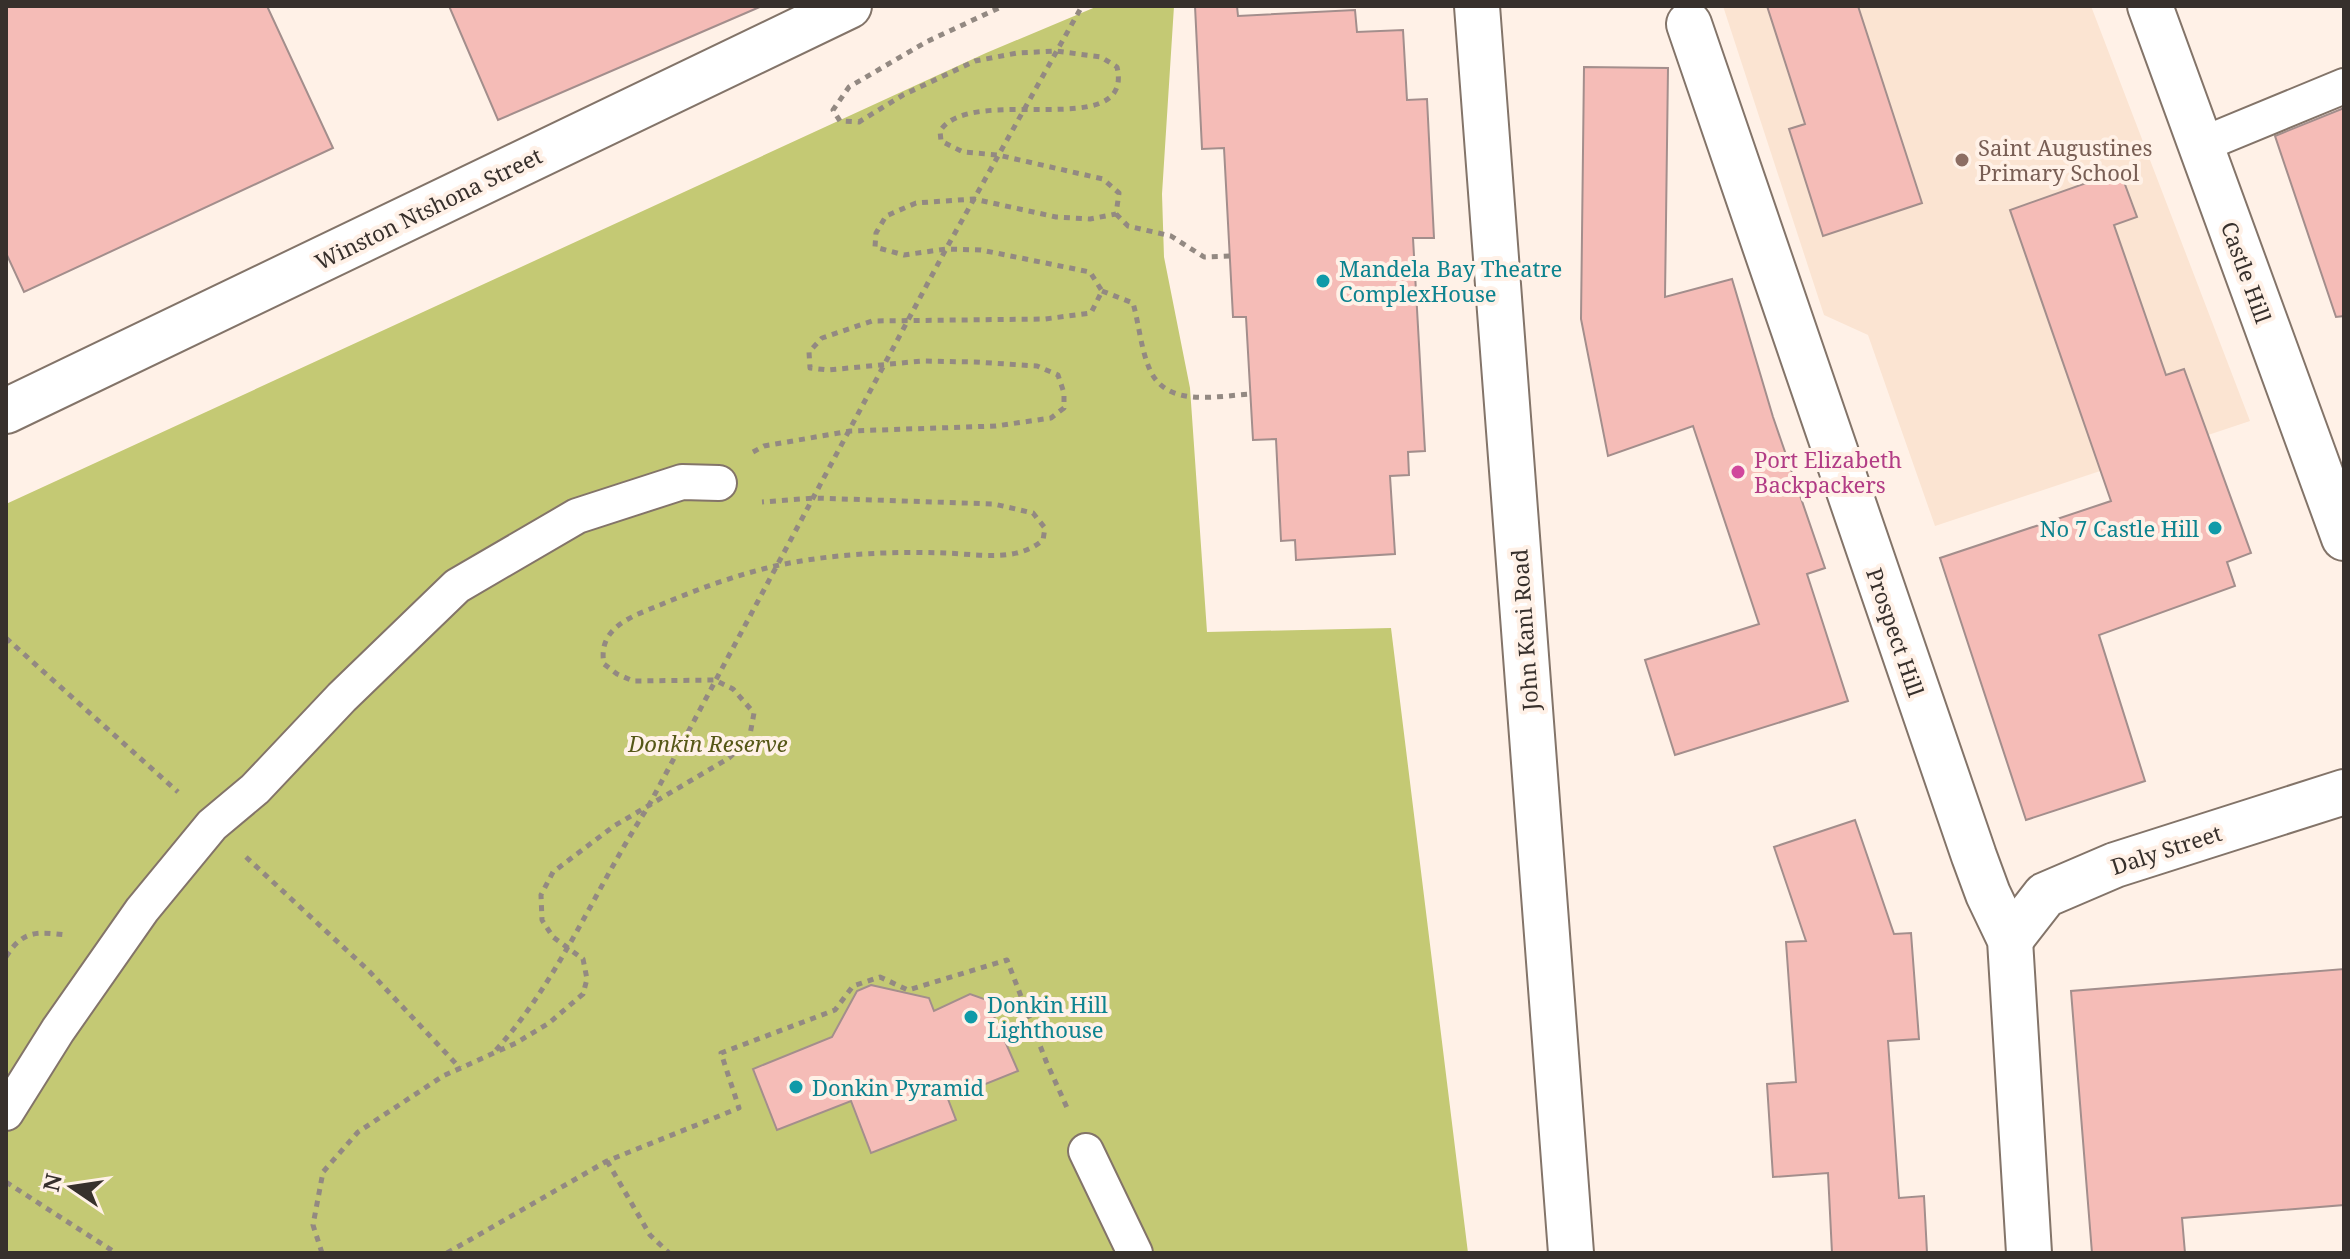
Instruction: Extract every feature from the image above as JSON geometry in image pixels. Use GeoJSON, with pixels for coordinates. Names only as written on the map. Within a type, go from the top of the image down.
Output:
{"type":"FeatureCollection","features":[{"type":"Feature","properties":{"kind":"street","name":"Winston Ntshona Street"},"geometry":{"type":"LineString","coordinates":[[6,411],[849,6]]}},
{"type":"Feature","properties":{"kind":"street","name":"John Kani Road"},"geometry":{"type":"LineString","coordinates":[[1477,6],[1571,1253]]}},
{"type":"Feature","properties":{"kind":"street","name":"Castle Hill"},"geometry":{"type":"LineString","coordinates":[[2150,6],[2344,538]]}},
{"type":"Feature","properties":{"kind":"street","name":"Prospect Hill"},"geometry":{"type":"LineString","coordinates":[[1689,24],[1974,856],[2010,940],[2029,1253]]}},
{"type":"Feature","properties":{"kind":"street","name":"Daly Street"},"geometry":{"type":"LineString","coordinates":[[2010,940],[2045,895],[2115,865],[2344,792]]}},
{"type":"Feature","properties":{"kind":"lane"},"geometry":{"type":"LineString","coordinates":[[2201,145],[2344,86]]}},
{"type":"Feature","properties":{"kind":"lane"},"geometry":{"type":"LineString","coordinates":[[6,1113],[58,1030],[142,910],[212,825],[255,789],[342,697],[457,586],[577,516],[682,482],[719,483]]}},
{"type":"Feature","properties":{"kind":"lane"},"geometry":{"type":"LineString","coordinates":[[1086,1151],[1135,1253]]}},
{"type":"Feature","properties":{"kind":"path"},"geometry":{"type":"LineString","coordinates":[[1003,6],[926,42],[849,87],[833,110],[840,121],[859,122],[914,89],[975,61],[1017,53],[1056,51],[1101,57],[1117,67],[1120,79],[1111,98],[1098,106],[1066,110],[1024,108],[967,112],[946,122],[940,131],[941,141],[963,152],[998,155],[1103,179],[1119,193],[1116,214]]}},
{"type":"Feature","properties":{"kind":"path"},"geometry":{"type":"LineString","coordinates":[[493,1053],[524,1019],[648,807],[882,367],[1082,6]]}},
{"type":"Feature","properties":{"kind":"path"},"geometry":{"type":"LineString","coordinates":[[1116,214],[1090,219],[1056,217],[974,199],[916,203],[886,216],[876,233],[875,247],[904,255],[946,249],[1012,254],[1090,272],[1102,291],[1133,303],[1149,369],[1160,386],[1173,395],[1251,394]]}},
{"type":"Feature","properties":{"kind":"path"},"geometry":{"type":"LineString","coordinates":[[1116,214],[1128,226],[1171,236],[1204,257],[1230,256]]}},
{"type":"Feature","properties":{"kind":"path"},"geometry":{"type":"LineString","coordinates":[[322,1253],[313,1225],[323,1172],[358,1132],[443,1076],[549,1023],[583,994],[587,979],[583,959],[553,937],[542,920],[541,895],[553,872],[614,826],[729,758],[749,740],[754,713],[733,689],[715,680],[633,681],[617,674],[604,664],[601,650],[609,634],[628,618],[709,585],[776,565],[909,551],[1009,556],[1032,550],[1043,540],[1045,528],[1033,513],[994,504],[814,498],[759,502],[724,492],[719,483],[728,467],[764,446],[850,431],[996,426],[1051,418],[1064,408],[1064,393],[1058,375],[1037,366],[922,361],[828,370],[810,368],[809,352],[822,338],[872,321],[1045,319],[1091,313],[1102,291]]}},
{"type":"Feature","properties":{"kind":"path"},"geometry":{"type":"LineString","coordinates":[[6,957],[24,935],[41,932],[78,937],[112,953]]}},
{"type":"Feature","properties":{"kind":"path"},"geometry":{"type":"LineString","coordinates":[[447,1253],[607,1161],[739,1108],[721,1053],[835,1010],[853,986],[880,977],[908,990],[1007,960],[1046,1061],[1086,1151]]}},
{"type":"Feature","properties":{"kind":"path"},"geometry":{"type":"LineString","coordinates":[[368,970],[460,1068]]}},
{"type":"Feature","properties":{"kind":"path"},"geometry":{"type":"LineString","coordinates":[[607,1161],[650,1235],[669,1253]]}},
{"type":"Feature","properties":{"kind":"path"},"geometry":{"type":"LineString","coordinates":[[6,1182],[116,1253]]}},
{"type":"Feature","properties":{"kind":"shaded area","name":"Saint Augustines Primary School"},"geometry":{"type":"Polygon","coordinates":[[[1723,6],[2091,6],[2250,421],[1935,526],[1868,335],[1824,315],[1723,6]]]}},
{"type":"Feature","properties":{"kind":"green space","name":"Donkin Reserve"},"geometry":{"type":"Polygon","coordinates":[[[1098,6],[1174,6],[1162,194],[1164,257],[1190,388],[1207,632],[1391,628],[1468,1253],[6,1253],[6,504],[986,53],[1098,6]]]}},
{"type":"Feature","properties":{"kind":"building"},"geometry":{"type":"Polygon","coordinates":[[[6,6],[267,6],[333,148],[24,292],[6,253],[6,6]]]}},
{"type":"Feature","properties":{"kind":"building"},"geometry":{"type":"Polygon","coordinates":[[[449,6],[762,6],[498,120],[449,6]]]}},
{"type":"Feature","properties":{"kind":"building","name":"Mandela Bay Theatre ComplexHouse"},"geometry":{"type":"Polygon","coordinates":[[[1195,6],[1237,6],[1238,16],[1355,10],[1357,32],[1403,30],[1407,100],[1427,99],[1434,238],[1413,238],[1425,451],[1408,452],[1409,475],[1390,476],[1395,554],[1296,560],[1295,540],[1281,541],[1276,439],[1253,440],[1246,317],[1233,317],[1224,148],[1202,149],[1195,6]]]}},
{"type":"Feature","properties":{"kind":"building"},"geometry":{"type":"Polygon","coordinates":[[[1767,6],[1858,6],[1922,203],[1823,236],[1789,129],[1805,124],[1767,6]]]}},
{"type":"Feature","properties":{"kind":"building"},"geometry":{"type":"Polygon","coordinates":[[[1584,67],[1668,68],[1665,297],[1732,279],[1773,417],[1825,568],[1807,574],[1848,701],[1675,755],[1645,660],[1759,624],[1693,426],[1608,456],[1581,319],[1584,67]]]}},
{"type":"Feature","properties":{"kind":"building"},"geometry":{"type":"Polygon","coordinates":[[[2344,108],[2344,316],[2336,317],[2275,136],[2344,108]]]}},
{"type":"Feature","properties":{"kind":"building"},"geometry":{"type":"Polygon","coordinates":[[[2120,171],[2137,217],[2114,225],[2166,375],[2184,369],[2251,553],[2227,562],[2235,586],[2099,635],[2145,781],[2026,820],[1940,558],[2111,501],[2010,210],[2120,171]]]}},
{"type":"Feature","properties":{"kind":"building"},"geometry":{"type":"Polygon","coordinates":[[[1855,820],[1894,934],[1911,933],[1919,1039],[1888,1041],[1899,1198],[1924,1196],[1927,1253],[1832,1253],[1828,1173],[1773,1177],[1767,1084],[1796,1082],[1786,942],[1806,941],[1774,847],[1855,820]]]}},
{"type":"Feature","properties":{"kind":"building"},"geometry":{"type":"Polygon","coordinates":[[[2344,969],[2344,1205],[2182,1218],[2185,1253],[2092,1253],[2071,991],[2344,969]]]}},
{"type":"Feature","properties":{"kind":"building"},"geometry":{"type":"Polygon","coordinates":[[[871,985],[929,998],[934,1011],[970,994],[987,1000],[1018,1071],[948,1099],[956,1120],[871,1153],[851,1101],[777,1130],[753,1069],[832,1037],[857,991],[871,985]]]}},
{"type":"Feature","properties":{"kind":"place","name":"Saint Augustines Primary School"},"geometry":{"type":"Point","coordinates":[1962,160]}},
{"type":"Feature","properties":{"kind":"place","name":"Mandela Bay Theatre ComplexHouse"},"geometry":{"type":"Point","coordinates":[1323,281]}},
{"type":"Feature","properties":{"kind":"place","name":"Port Elizabeth Backpackers"},"geometry":{"type":"Point","coordinates":[1738,472]}},
{"type":"Feature","properties":{"kind":"place","name":"No 7 Castle Hill"},"geometry":{"type":"Point","coordinates":[2215,528]}},
{"type":"Feature","properties":{"kind":"place","name":"Donkin Hill Lighthouse"},"geometry":{"type":"Point","coordinates":[971,1017]}},
{"type":"Feature","properties":{"kind":"place","name":"Donkin Pyramid"},"geometry":{"type":"Point","coordinates":[796,1087]}}]}
